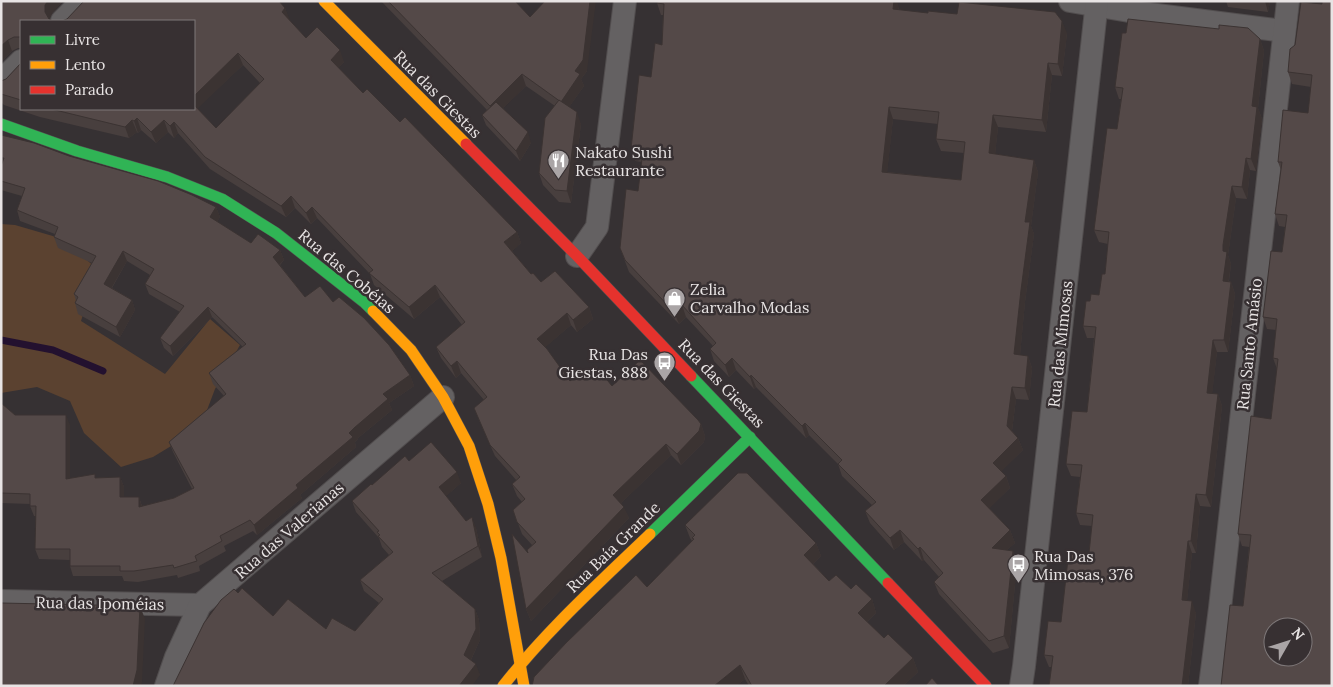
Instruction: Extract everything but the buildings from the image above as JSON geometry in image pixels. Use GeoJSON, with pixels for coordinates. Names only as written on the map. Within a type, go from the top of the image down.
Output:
{"type":"FeatureCollection","features":[{"type":"Feature","properties":{"kind":"main road","name":"Rua das Giestas"},"geometry":{"type":"LineString","coordinates":[[324,1],[577,256],[986,686]]}},
{"type":"Feature","properties":{"kind":"main road","name":"Rua das Cobéias"},"geometry":{"type":"LineString","coordinates":[[1,124],[77,151],[167,177],[230,204],[276,233],[365,303],[411,350],[443,397],[469,446],[488,504],[501,558],[524,686]]}},
{"type":"Feature","properties":{"kind":"main road","name":"Rua Baía Grande"},"geometry":{"type":"LineString","coordinates":[[503,686],[521,663],[561,620],[750,436]]}},
{"type":"Feature","properties":{"kind":"street"},"geometry":{"type":"LineString","coordinates":[[63,20],[82,1]]}},
{"type":"Feature","properties":{"kind":"street"},"geometry":{"type":"LineString","coordinates":[[577,256],[598,227],[626,1]]}},
{"type":"Feature","properties":{"kind":"street"},"geometry":{"type":"LineString","coordinates":[[1070,1],[1097,3],[1141,13],[1284,31]]}},
{"type":"Feature","properties":{"kind":"street","name":"Rua Santo Amásio"},"geometry":{"type":"LineString","coordinates":[[1210,686],[1288,1]]}},
{"type":"Feature","properties":{"kind":"street","name":"Rua das Mimosas"},"geometry":{"type":"LineString","coordinates":[[1021,686],[1097,3]]}},
{"type":"Feature","properties":{"kind":"street"},"geometry":{"type":"LineString","coordinates":[[1,81],[20,62]]}},
{"type":"Feature","properties":{"kind":"street","name":"Rua das Valerianas"},"geometry":{"type":"LineString","coordinates":[[166,686],[176,657],[200,605],[443,397]]}},
{"type":"Feature","properties":{"kind":"street","name":"Rua das Ipoméias"},"geometry":{"type":"LineString","coordinates":[[1,601],[200,605]]}},
{"type":"Feature","properties":{"kind":"shaded area"},"geometry":{"type":"Polygon","coordinates":[[[1,224],[15,225],[63,239],[97,269],[81,321],[165,374],[210,319],[240,345],[215,389],[204,418],[186,437],[153,457],[121,467],[84,433],[70,401],[37,387],[1,393],[1,224]]]}},
{"type":"Feature","properties":{"kind":"waterway"},"geometry":{"type":"LineString","coordinates":[[1,340],[53,350],[103,371]]}},
{"type":"Feature","properties":{"kind":"traffic: fast"},"geometry":{"type":"LineString","coordinates":[[1,124],[77,151],[167,177],[222,199],[276,233],[373,311]]}},
{"type":"Feature","properties":{"kind":"traffic: fast"},"geometry":{"type":"LineString","coordinates":[[691,376],[888,583]]}},
{"type":"Feature","properties":{"kind":"traffic: fast"},"geometry":{"type":"LineString","coordinates":[[650,534],[750,437]]}},
{"type":"Feature","properties":{"kind":"traffic: slow"},"geometry":{"type":"LineString","coordinates":[[324,1],[466,144]]}},
{"type":"Feature","properties":{"kind":"traffic: slow"},"geometry":{"type":"LineString","coordinates":[[373,311],[411,350],[443,397],[469,446],[488,504],[501,558],[524,686]]}},
{"type":"Feature","properties":{"kind":"traffic: slow"},"geometry":{"type":"LineString","coordinates":[[503,686],[555,626],[650,534]]}},
{"type":"Feature","properties":{"kind":"traffic: jam"},"geometry":{"type":"LineString","coordinates":[[466,144],[577,256],[691,376]]}},
{"type":"Feature","properties":{"kind":"traffic: jam"},"geometry":{"type":"LineString","coordinates":[[888,583],[986,686]]}},
{"type":"Feature","properties":{"kind":"place","name":"Nakato Sushi Restaurante"},"geometry":{"type":"Point","coordinates":[559,180]}},
{"type":"Feature","properties":{"kind":"place","name":"Zelia Carvalho Modas"},"geometry":{"type":"Point","coordinates":[674,317]}},
{"type":"Feature","properties":{"kind":"place","name":"Rua Das Giestas, 888"},"geometry":{"type":"Point","coordinates":[664,382]}},
{"type":"Feature","properties":{"kind":"place","name":"Rua Das Mimosas, 376"},"geometry":{"type":"Point","coordinates":[1018,584]}}]}
